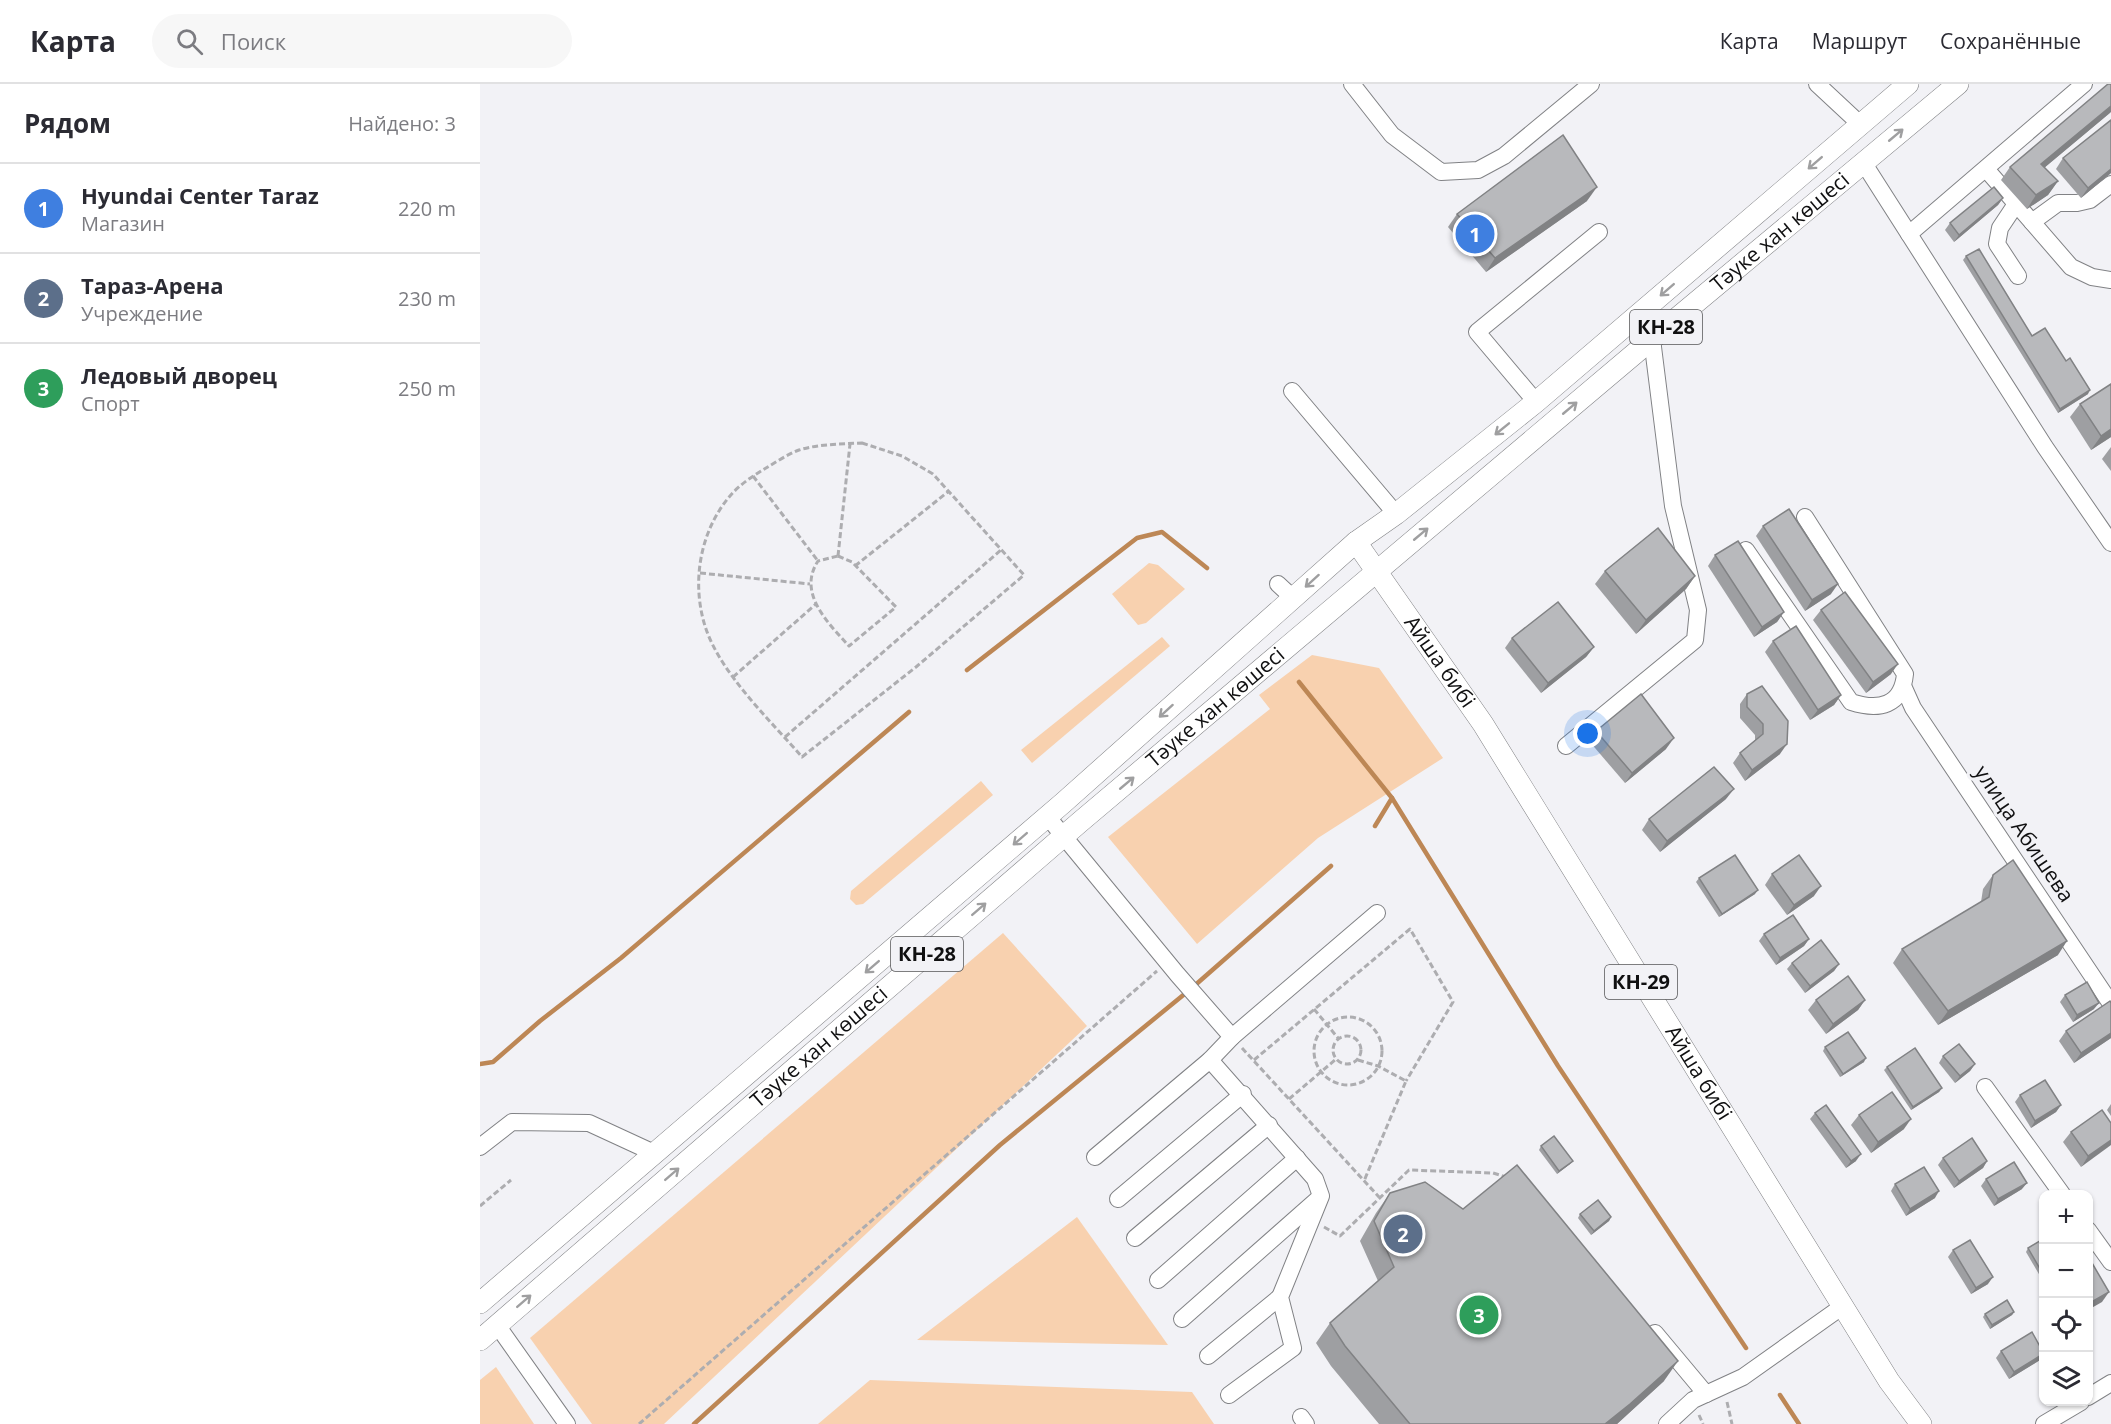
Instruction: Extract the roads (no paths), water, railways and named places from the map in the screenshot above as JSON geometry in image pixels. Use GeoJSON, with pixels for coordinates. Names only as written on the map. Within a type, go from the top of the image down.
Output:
{"type":"FeatureCollection","features":[{"type":"Feature","properties":{"kind":"main road","name":"Тәуке хан көшесі"},"geometry":{"type":"LineString","coordinates":[[480,1304],[1047,816],[1286,591],[1396,514],[1536,402],[1908,84]]}},
{"type":"Feature","properties":{"kind":"main road","name":"Тәуке хан көшесі"},"geometry":{"type":"LineString","coordinates":[[480,1340],[1064,836],[1652,339],[1958,84]]}},
{"type":"Feature","properties":{"kind":"main road","name":"Айша бибі"},"geometry":{"type":"LineString","coordinates":[[1356,542],[1483,724],[1564,859],[1842,1306],[1889,1381],[1921,1424]]}},
{"type":"Feature","properties":{"kind":"street"},"geometry":{"type":"LineString","coordinates":[[1352,84],[1392,135],[1441,172],[1478,170],[1504,156],[1591,84]]}},
{"type":"Feature","properties":{"kind":"street"},"geometry":{"type":"LineString","coordinates":[[1817,84],[1860,124]]}},
{"type":"Feature","properties":{"kind":"street"},"geometry":{"type":"LineString","coordinates":[[1909,234],[2084,84]]}},
{"type":"Feature","properties":{"kind":"street"},"geometry":{"type":"LineString","coordinates":[[1863,162],[2045,447],[2111,543]]}},
{"type":"Feature","properties":{"kind":"street"},"geometry":{"type":"LineString","coordinates":[[1986,169],[2071,267],[2092,277],[2111,280]]}},
{"type":"Feature","properties":{"kind":"street"},"geometry":{"type":"LineString","coordinates":[[2032,222],[2058,203],[2078,203],[2090,200],[2111,184]]}},
{"type":"Feature","properties":{"kind":"street"},"geometry":{"type":"LineString","coordinates":[[2016,204],[2000,228],[1997,244],[2018,276]]}},
{"type":"Feature","properties":{"kind":"street"},"geometry":{"type":"LineString","coordinates":[[1536,402],[1477,332],[1599,232]]}},
{"type":"Feature","properties":{"kind":"street"},"geometry":{"type":"LineString","coordinates":[[1566,746],[1695,640],[1698,610],[1673,506],[1652,339]]}},
{"type":"Feature","properties":{"kind":"street"},"geometry":{"type":"LineString","coordinates":[[1292,391],[1396,514]]}},
{"type":"Feature","properties":{"kind":"street","name":"улица Абишева"},"geometry":{"type":"LineString","coordinates":[[1805,518],[1905,674],[1904,688],[1913,708],[2111,1004]]}},
{"type":"Feature","properties":{"kind":"street"},"geometry":{"type":"LineString","coordinates":[[1746,550],[1851,702],[1863,706],[1877,706],[1894,701],[1904,688]]}},
{"type":"Feature","properties":{"kind":"street"},"geometry":{"type":"LineString","coordinates":[[1047,816],[1232,1037]]}},
{"type":"Feature","properties":{"kind":"street"},"geometry":{"type":"LineString","coordinates":[[1095,1157],[1210,1060],[1232,1037],[1377,913]]}},
{"type":"Feature","properties":{"kind":"street"},"geometry":{"type":"LineString","coordinates":[[1208,1356],[1280,1297],[1321,1196],[1315,1179],[1243,1094],[1210,1060]]}},
{"type":"Feature","properties":{"kind":"street"},"geometry":{"type":"LineString","coordinates":[[1985,1087],[2059,1190]]}},
{"type":"Feature","properties":{"kind":"street"},"geometry":{"type":"LineString","coordinates":[[1118,1199],[1243,1094]]}},
{"type":"Feature","properties":{"kind":"street"},"geometry":{"type":"LineString","coordinates":[[480,1147],[512,1122],[589,1123],[654,1153]]}},
{"type":"Feature","properties":{"kind":"street"},"geometry":{"type":"LineString","coordinates":[[1134,1238],[1269,1125]]}},
{"type":"Feature","properties":{"kind":"street"},"geometry":{"type":"LineString","coordinates":[[1158,1280],[1297,1158]]}},
{"type":"Feature","properties":{"kind":"street"},"geometry":{"type":"LineString","coordinates":[[1182,1319],[1321,1196]]}},
{"type":"Feature","properties":{"kind":"street"},"geometry":{"type":"LineString","coordinates":[[2093,1237],[2111,1262]]}},
{"type":"Feature","properties":{"kind":"street"},"geometry":{"type":"LineString","coordinates":[[1229,1395],[1293,1348],[1280,1297]]}},
{"type":"Feature","properties":{"kind":"street"},"geometry":{"type":"LineString","coordinates":[[1667,1424],[1693,1400],[1743,1377],[1842,1306]]}},
{"type":"Feature","properties":{"kind":"street"},"geometry":{"type":"LineString","coordinates":[[1645,1321],[1706,1394]]}},
{"type":"Feature","properties":{"kind":"street"},"geometry":{"type":"LineString","coordinates":[[497,1325],[567,1424]]}},
{"type":"Feature","properties":{"kind":"street"},"geometry":{"type":"LineString","coordinates":[[2093,1394],[2111,1383]]}},
{"type":"Feature","properties":{"kind":"street"},"geometry":{"type":"LineString","coordinates":[[2044,1424],[2073,1406]]}},
{"type":"Feature","properties":{"kind":"waterway"},"geometry":{"type":"LineString","coordinates":[[967,670],[1137,538],[1162,532],[1207,568]]}},
{"type":"Feature","properties":{"kind":"waterway"},"geometry":{"type":"LineString","coordinates":[[1299,682],[1392,798],[1375,826]]}},
{"type":"Feature","properties":{"kind":"waterway"},"geometry":{"type":"LineString","coordinates":[[480,1064],[493,1062],[540,1021],[621,958],[909,712]]}},
{"type":"Feature","properties":{"kind":"waterway"},"geometry":{"type":"LineString","coordinates":[[1392,798],[1558,1066],[1746,1348]]}},
{"type":"Feature","properties":{"kind":"waterway"},"geometry":{"type":"LineString","coordinates":[[1193,987],[1331,866]]}},
{"type":"Feature","properties":{"kind":"waterway"},"geometry":{"type":"LineString","coordinates":[[694,1424],[1000,1145],[1187,992]]}},
{"type":"Feature","properties":{"kind":"waterway"},"geometry":{"type":"LineString","coordinates":[[1780,1395],[1799,1424]]}},
{"type":"Feature","properties":{"kind":"place","name":"Hyundai Center Taraz"},"geometry":{"type":"Point","coordinates":[1475,234]}},
{"type":"Feature","properties":{"kind":"place","name":"Тараз-Арена"},"geometry":{"type":"Point","coordinates":[1403,1234]}},
{"type":"Feature","properties":{"kind":"place","name":"Ледовый дворец"},"geometry":{"type":"Point","coordinates":[1479,1315]}}]}
